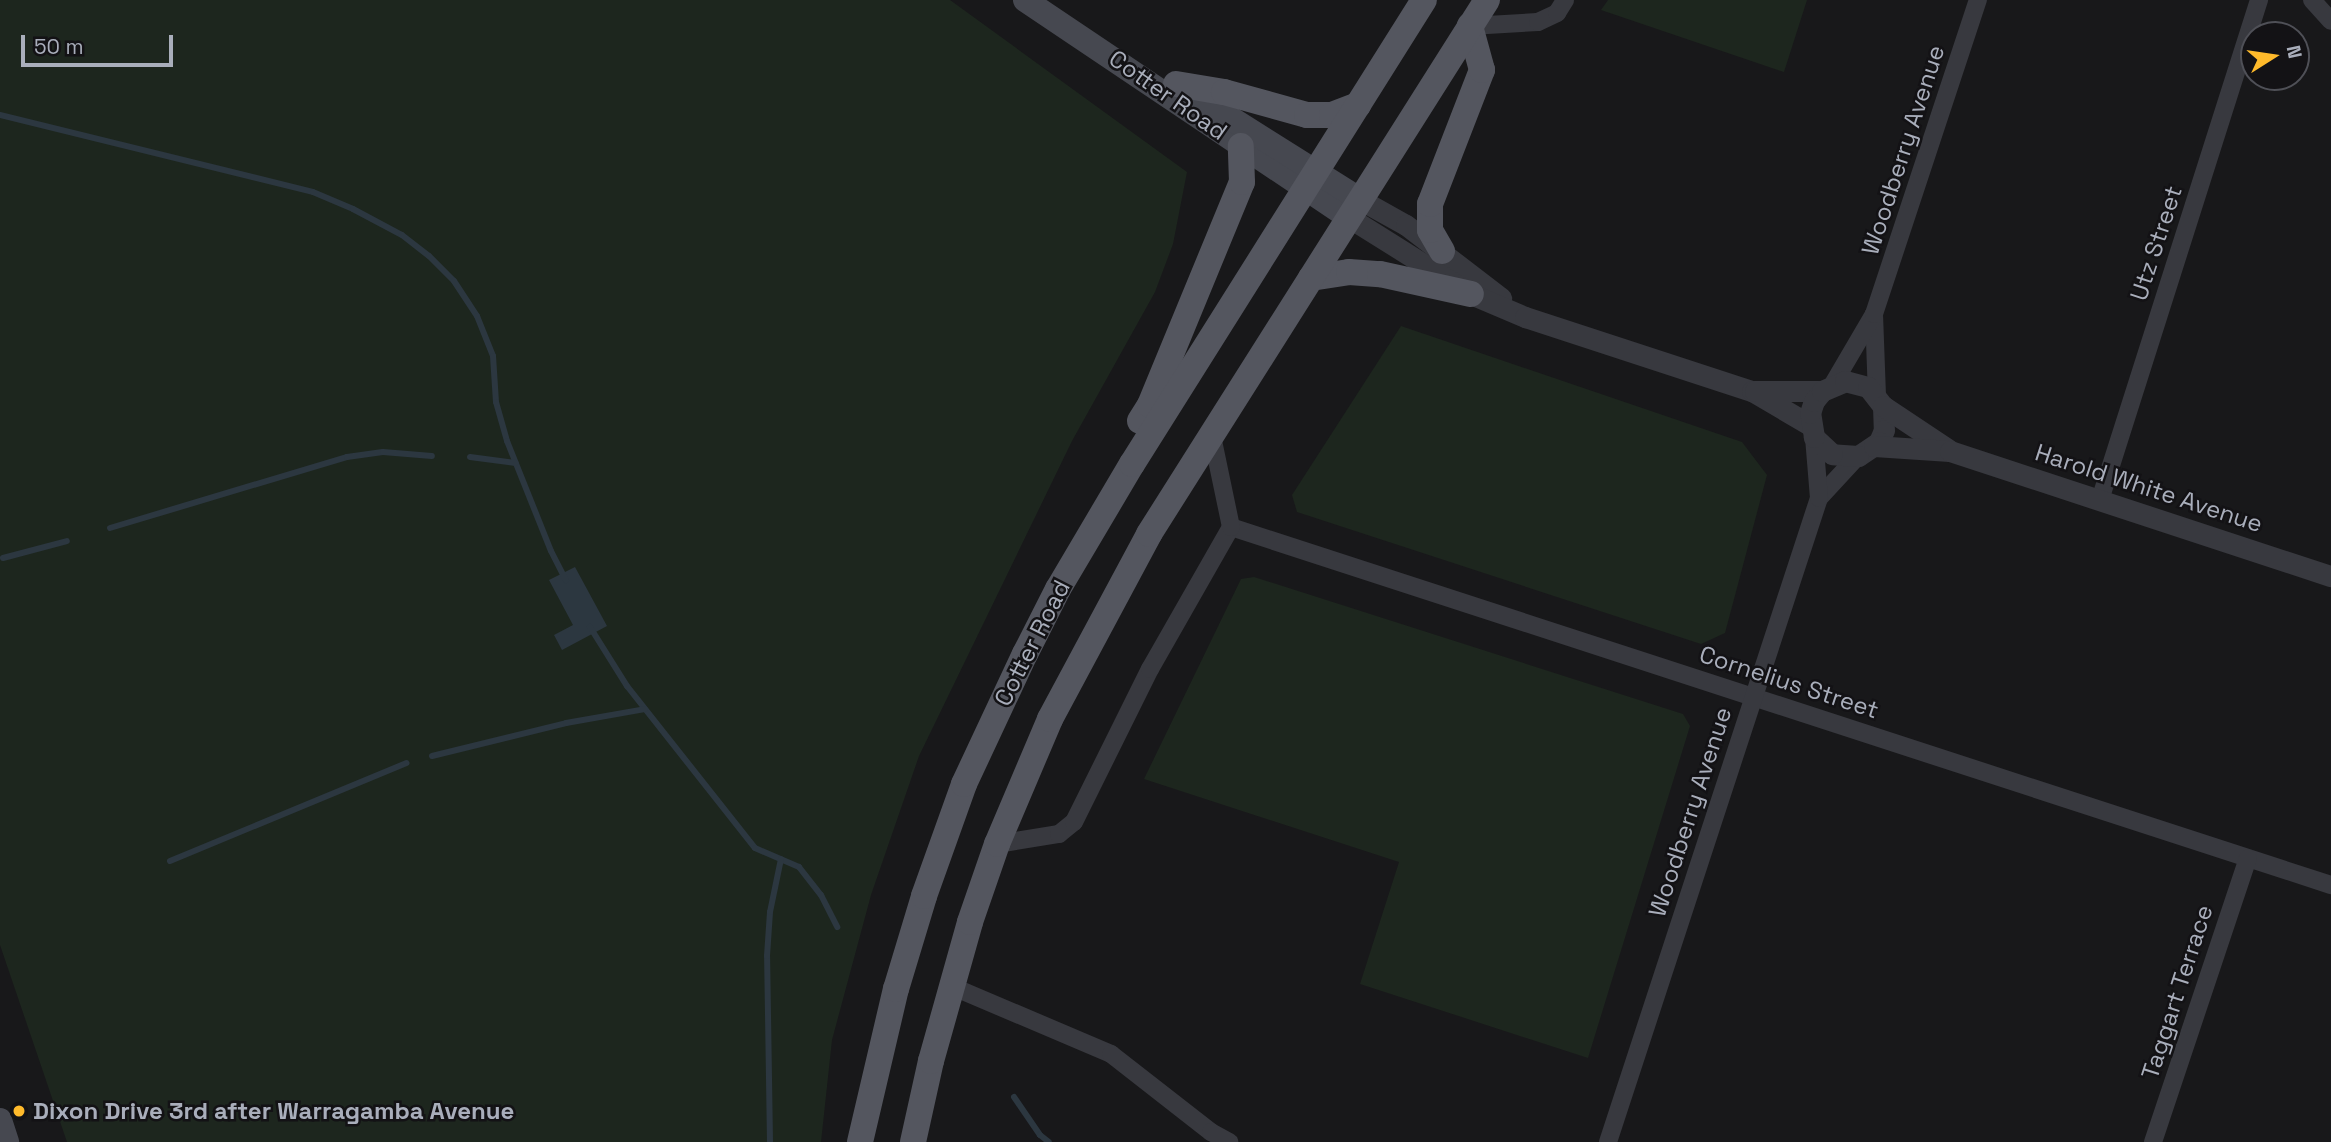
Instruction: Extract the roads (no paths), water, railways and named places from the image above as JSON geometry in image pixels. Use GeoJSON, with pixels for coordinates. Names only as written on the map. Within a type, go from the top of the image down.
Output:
{"type":"FeatureCollection","features":[{"type":"Feature","properties":{"kind":"main road","name":"Cotter Road"},"geometry":{"type":"LineString","coordinates":[[1025,0],[1241,146],[1310,180]]}},
{"type":"Feature","properties":{"kind":"main road"},"geometry":{"type":"LineString","coordinates":[[1310,180],[1424,0]]}},
{"type":"Feature","properties":{"kind":"main road"},"geometry":{"type":"LineString","coordinates":[[1356,209],[1487,0]]}},
{"type":"Feature","properties":{"kind":"main road"},"geometry":{"type":"LineString","coordinates":[[1442,251],[1430,230],[1430,204],[1482,70],[1470,26]]}},
{"type":"Feature","properties":{"kind":"main road","name":"Cotter Road"},"geometry":{"type":"LineString","coordinates":[[913,1142],[951,986],[997,844],[1051,719],[1099,623],[1149,534],[1356,209],[1310,180],[1175,84],[1101,49]]}},
{"type":"Feature","properties":{"kind":"main road"},"geometry":{"type":"LineString","coordinates":[[1175,84],[1224,92],[1307,115],[1332,115],[1358,105]]}},
{"type":"Feature","properties":{"kind":"main road"},"geometry":{"type":"LineString","coordinates":[[964,784],[968,733],[1007,649],[1068,535],[1150,405],[1242,182],[1241,146]]}},
{"type":"Feature","properties":{"kind":"main road","name":"Cotter Road"},"geometry":{"type":"LineString","coordinates":[[860,1142],[896,989],[924,896],[964,784],[1025,654],[1088,537],[1310,180]]}},
{"type":"Feature","properties":{"kind":"main road"},"geometry":{"type":"LineString","coordinates":[[1311,278],[1349,272],[1380,274],[1471,293]]}},
{"type":"Feature","properties":{"kind":"main road"},"geometry":{"type":"LineString","coordinates":[[0,1120],[7,1142]]}},
{"type":"Feature","properties":{"kind":"street"},"geometry":{"type":"LineString","coordinates":[[1470,26],[1538,22],[1557,13],[1565,0]]}},
{"type":"Feature","properties":{"kind":"street","name":"Woodberry Avenue"},"geometry":{"type":"LineString","coordinates":[[1827,387],[1874,314],[1979,0]]}},
{"type":"Feature","properties":{"kind":"street","name":"Utz Street"},"geometry":{"type":"LineString","coordinates":[[2100,500],[2259,0]]}},
{"type":"Feature","properties":{"kind":"street"},"geometry":{"type":"LineString","coordinates":[[2312,0],[2331,21]]}},
{"type":"Feature","properties":{"kind":"street"},"geometry":{"type":"LineString","coordinates":[[1356,209],[1406,225],[1525,317]]}},
{"type":"Feature","properties":{"kind":"street"},"geometry":{"type":"LineString","coordinates":[[1356,209],[1471,293],[1525,317],[1752,391],[1812,431],[1832,454],[1866,451],[1884,430],[1880,400],[1857,382],[1827,387],[1752,391]]}},
{"type":"Feature","properties":{"kind":"street","name":"Woodberry Avenue"},"geometry":{"type":"LineString","coordinates":[[1874,314],[1880,400]]}},
{"type":"Feature","properties":{"kind":"street"},"geometry":{"type":"LineString","coordinates":[[1812,431],[1810,412],[1827,387]]}},
{"type":"Feature","properties":{"kind":"street","name":"Harold White Avenue"},"geometry":{"type":"LineString","coordinates":[[1880,400],[1951,451],[2331,576]]}},
{"type":"Feature","properties":{"kind":"street","name":"Woodberry Avenue"},"geometry":{"type":"LineString","coordinates":[[1608,1142],[1819,498],[1812,431]]}},
{"type":"Feature","properties":{"kind":"street"},"geometry":{"type":"LineString","coordinates":[[997,844],[1059,834],[1074,822],[1150,669],[1231,527],[1212,436]]}},
{"type":"Feature","properties":{"kind":"street","name":"Woodberry Avenue"},"geometry":{"type":"LineString","coordinates":[[1819,498],[1866,451]]}},
{"type":"Feature","properties":{"kind":"street","name":"Harold White Avenue"},"geometry":{"type":"LineString","coordinates":[[1866,451],[1951,451]]}},
{"type":"Feature","properties":{"kind":"street","name":"Cornelius Street"},"geometry":{"type":"LineString","coordinates":[[1231,527],[2331,885]]}},
{"type":"Feature","properties":{"kind":"street","name":"Taggart Terrace"},"geometry":{"type":"LineString","coordinates":[[2153,1142],[2248,858]]}},
{"type":"Feature","properties":{"kind":"street"},"geometry":{"type":"LineString","coordinates":[[951,986],[1111,1054],[1211,1132],[1229,1142]]}},
{"type":"Feature","properties":{"kind":"waterway"},"geometry":{"type":"LineString","coordinates":[[0,115],[313,192],[402,235],[429,256],[454,281],[477,316],[493,356],[496,402],[507,441],[551,551],[566,580]]}},
{"type":"Feature","properties":{"kind":"waterway"},"geometry":{"type":"LineString","coordinates":[[110,528],[347,457],[383,452],[432,456]]}},
{"type":"Feature","properties":{"kind":"waterway"},"geometry":{"type":"LineString","coordinates":[[470,457],[516,463]]}},
{"type":"Feature","properties":{"kind":"waterway"},"geometry":{"type":"LineString","coordinates":[[3,558],[67,541]]}},
{"type":"Feature","properties":{"kind":"waterway"},"geometry":{"type":"LineString","coordinates":[[590,627],[627,686],[755,848],[799,867],[821,895],[837,927]]}},
{"type":"Feature","properties":{"kind":"waterway"},"geometry":{"type":"LineString","coordinates":[[432,756],[566,723],[645,709]]}},
{"type":"Feature","properties":{"kind":"waterway"},"geometry":{"type":"LineString","coordinates":[[170,861],[407,763]]}},
{"type":"Feature","properties":{"kind":"waterway"},"geometry":{"type":"LineString","coordinates":[[770,1142],[767,956],[770,912],[781,859]]}},
{"type":"Feature","properties":{"kind":"waterway"},"geometry":{"type":"LineString","coordinates":[[1014,1097],[1040,1135],[1049,1142]]}},
{"type":"Feature","properties":{"kind":"place","name":"Dixon Drive 3rd after Warragamba Avenue"},"geometry":{"type":"Point","coordinates":[19,1111]}}]}
